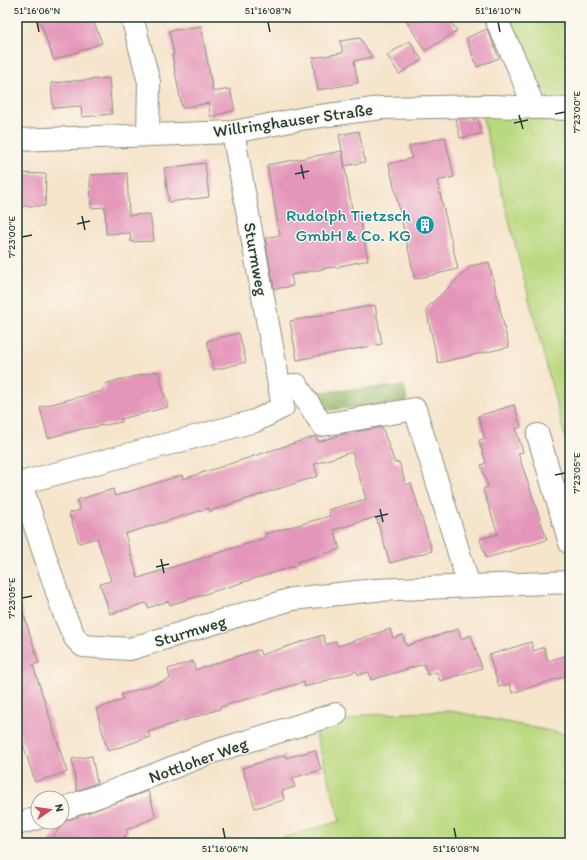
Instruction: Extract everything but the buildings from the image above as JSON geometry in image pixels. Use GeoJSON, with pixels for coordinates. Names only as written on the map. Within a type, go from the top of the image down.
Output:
{"type":"FeatureCollection","features":[{"type":"Feature","properties":{"kind":"street"},"geometry":{"type":"LineString","coordinates":[[132,17],[149,82],[148,135]]}},
{"type":"Feature","properties":{"kind":"street"},"geometry":{"type":"LineString","coordinates":[[496,17],[520,69],[534,108]]}},
{"type":"Feature","properties":{"kind":"street","name":"Willringhauser Straße"},"geometry":{"type":"LineString","coordinates":[[17,140],[233,132],[306,118],[381,108],[492,106],[570,109]]}},
{"type":"Feature","properties":{"kind":"street","name":"Sturmweg"},"geometry":{"type":"LineString","coordinates":[[233,132],[283,407],[256,421],[19,484],[65,616],[75,638],[83,646],[130,649],[292,599],[375,590],[570,582]]}},
{"type":"Feature","properties":{"kind":"street"},"geometry":{"type":"LineString","coordinates":[[279,386],[297,385],[322,425],[416,409],[469,586]]}},
{"type":"Feature","properties":{"kind":"street"},"geometry":{"type":"LineString","coordinates":[[538,435],[570,543]]}},
{"type":"Feature","properties":{"kind":"street","name":"Nottloher Weg"},"geometry":{"type":"LineString","coordinates":[[70,806],[209,754],[336,714]]}},
{"type":"Feature","properties":{"kind":"street"},"geometry":{"type":"LineString","coordinates":[[17,824],[30,820]]}},
{"type":"Feature","properties":{"kind":"green space"},"geometry":{"type":"Polygon","coordinates":[[[505,17],[570,17],[570,457],[482,116],[555,113],[505,17]]]}},
{"type":"Feature","properties":{"kind":"green space"},"geometry":{"type":"Polygon","coordinates":[[[404,386],[407,401],[328,410],[322,401],[321,392],[404,386]]]}},
{"type":"Feature","properties":{"kind":"green space"},"geometry":{"type":"Polygon","coordinates":[[[451,711],[570,735],[570,843],[266,843],[340,821],[315,732],[364,715],[451,711]]]}},
{"type":"Feature","properties":{"kind":"place","name":"Rudolph Tietzsch GmbH & Co. KG"},"geometry":{"type":"Point","coordinates":[425,225]}}]}
